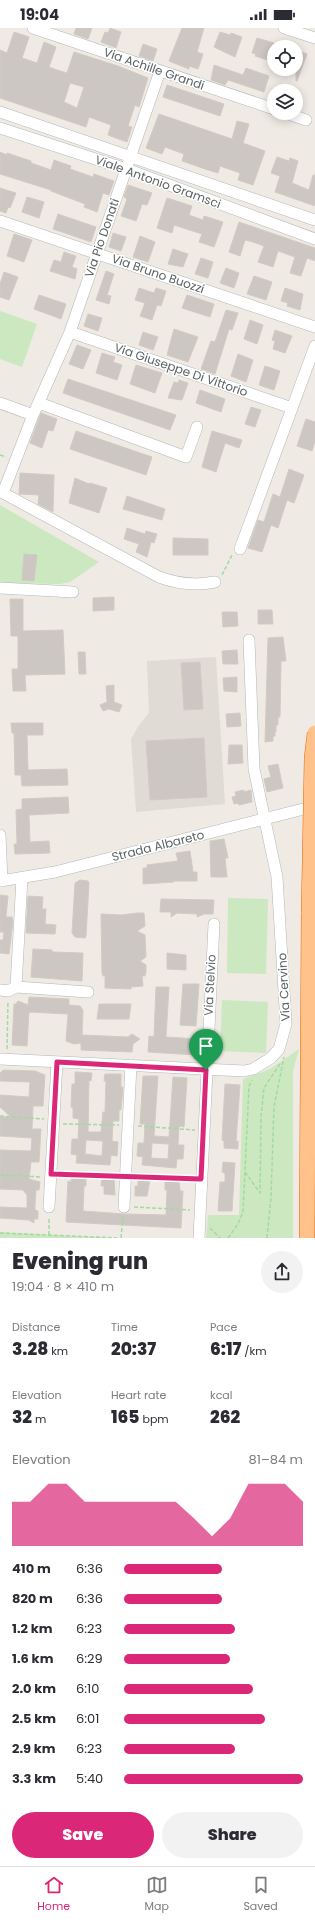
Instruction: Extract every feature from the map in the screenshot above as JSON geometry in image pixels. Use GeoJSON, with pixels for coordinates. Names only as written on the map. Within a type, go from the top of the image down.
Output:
{"type":"FeatureCollection","features":[{"type":"Feature","properties":{"kind":"highway"},"geometry":{"type":"LineString","coordinates":[[307,1238],[309,912],[312,766],[315,733]]}},
{"type":"Feature","properties":{"kind":"street","name":"Via Achille Grandi"},"geometry":{"type":"LineString","coordinates":[[34,28],[267,107]]}},
{"type":"Feature","properties":{"kind":"street"},"geometry":{"type":"LineString","coordinates":[[284,28],[315,38]]}},
{"type":"Feature","properties":{"kind":"street","name":"Via Pio Donati"},"geometry":{"type":"LineString","coordinates":[[160,71],[129,156],[126,169],[70,332],[34,415],[3,493],[159,577],[172,582],[194,585],[215,582]]}},
{"type":"Feature","properties":{"kind":"street","name":"Viale Antonio Gramsci"},"geometry":{"type":"LineString","coordinates":[[0,112],[315,220]]}},
{"type":"Feature","properties":{"kind":"street","name":"Viale Antonio Gramsci"},"geometry":{"type":"LineString","coordinates":[[0,128],[126,169],[315,239]]}},
{"type":"Feature","properties":{"kind":"street","name":"Via Bruno Buozzi"},"geometry":{"type":"LineString","coordinates":[[0,221],[315,327]]}},
{"type":"Feature","properties":{"kind":"street","name":"Via Giuseppe Di Vittorio"},"geometry":{"type":"LineString","coordinates":[[70,332],[292,408]]}},
{"type":"Feature","properties":{"kind":"street"},"geometry":{"type":"LineString","coordinates":[[240,549],[315,346]]}},
{"type":"Feature","properties":{"kind":"street"},"geometry":{"type":"LineString","coordinates":[[0,403],[34,415]]}},
{"type":"Feature","properties":{"kind":"street"},"geometry":{"type":"LineString","coordinates":[[39,403],[186,457],[197,427]]}},
{"type":"Feature","properties":{"kind":"street"},"geometry":{"type":"LineString","coordinates":[[0,588],[73,592]]}},
{"type":"Feature","properties":{"kind":"street","name":"Via Cervino"},"geometry":{"type":"LineString","coordinates":[[3,1059],[244,1072],[253,1070],[271,1058],[279,1049],[283,1040],[286,1024],[277,877],[254,768],[249,640]]}},
{"type":"Feature","properties":{"kind":"street","name":"Strada Albareto"},"geometry":{"type":"LineString","coordinates":[[1,881],[55,872],[315,806]]}},
{"type":"Feature","properties":{"kind":"street"},"geometry":{"type":"LineString","coordinates":[[0,836],[1,881]]}},
{"type":"Feature","properties":{"kind":"street"},"geometry":{"type":"LineString","coordinates":[[22,878],[8,989],[88,992]]}},
{"type":"Feature","properties":{"kind":"street","name":"Via Stelvio"},"geometry":{"type":"LineString","coordinates":[[199,1238],[214,924]]}},
{"type":"Feature","properties":{"kind":"street"},"geometry":{"type":"LineString","coordinates":[[49,1207],[57,1062]]}},
{"type":"Feature","properties":{"kind":"street"},"geometry":{"type":"LineString","coordinates":[[124,1207],[131,1065]]}},
{"type":"Feature","properties":{"kind":"path"},"geometry":{"type":"LineString","coordinates":[[215,582],[220,578],[230,557],[240,549]]}},
{"type":"Feature","properties":{"kind":"path"},"geometry":{"type":"LineString","coordinates":[[3,1059],[8,989]]}},
{"type":"Feature","properties":{"kind":"path"},"geometry":{"type":"LineString","coordinates":[[267,1238],[271,1197],[274,1107],[284,1054]]}},
{"type":"Feature","properties":{"kind":"path"},"geometry":{"type":"LineString","coordinates":[[245,1172],[260,1193],[261,1117],[264,1088],[284,1058]]}},
{"type":"Feature","properties":{"kind":"path"},"geometry":{"type":"LineString","coordinates":[[228,1238],[238,1224],[242,1212],[249,1086],[254,1074]]}},
{"type":"Feature","properties":{"kind":"path"},"geometry":{"type":"LineString","coordinates":[[0,1116],[54,1120],[60,1124],[128,1125],[203,1131]]}},
{"type":"Feature","properties":{"kind":"path"},"geometry":{"type":"LineString","coordinates":[[0,1175],[44,1178],[51,1174],[201,1179]]}},
{"type":"Feature","properties":{"kind":"path"},"geometry":{"type":"LineString","coordinates":[[48,1235],[49,1207]]}},
{"type":"Feature","properties":{"kind":"path"},"geometry":{"type":"LineString","coordinates":[[121,1238],[124,1207],[200,1211]]}},
{"type":"Feature","properties":{"kind":"path"},"geometry":{"type":"LineString","coordinates":[[199,1223],[205,1224],[220,1238]]}},
{"type":"Feature","properties":{"kind":"path"},"geometry":{"type":"LineString","coordinates":[[0,1233],[117,1238]]}},
{"type":"Feature","properties":{"kind":"shaded area"},"geometry":{"type":"Polygon","coordinates":[[[216,657],[225,804],[136,812],[131,739],[139,725],[149,713],[147,661],[216,657]]]}},
{"type":"Feature","properties":{"kind":"green space"},"geometry":{"type":"Polygon","coordinates":[[[0,311],[37,324],[22,367],[0,359],[0,311]]]}},
{"type":"Feature","properties":{"kind":"green space"},"geometry":{"type":"Polygon","coordinates":[[[0,505],[99,562],[70,582],[60,584],[0,583],[0,505]]]}},
{"type":"Feature","properties":{"kind":"green space"},"geometry":{"type":"Polygon","coordinates":[[[228,898],[268,899],[266,974],[227,973],[228,898]]]}},
{"type":"Feature","properties":{"kind":"green space"},"geometry":{"type":"Polygon","coordinates":[[[222,1000],[268,1002],[266,1053],[220,1051],[222,1000]]]}},
{"type":"Feature","properties":{"kind":"green space"},"geometry":{"type":"Polygon","coordinates":[[[299,1049],[293,1071],[293,1238],[206,1238],[208,1215],[239,1215],[243,1079],[270,1069],[299,1049]]]}},
{"type":"Feature","properties":{"kind":"green space"},"geometry":{"type":"Polygon","coordinates":[[[0,1232],[111,1238],[0,1238],[0,1232]]]}},
{"type":"Feature","properties":{"kind":"building"},"geometry":{"type":"Polygon","coordinates":[[[76,28],[92,28],[88,39],[74,34],[76,28]]]}},
{"type":"Feature","properties":{"kind":"building"},"geometry":{"type":"Polygon","coordinates":[[[110,28],[121,32],[116,48],[101,42],[105,32],[108,33],[110,28]]]}},
{"type":"Feature","properties":{"kind":"building"},"geometry":{"type":"Polygon","coordinates":[[[182,28],[204,28],[197,52],[203,54],[198,69],[189,66],[189,69],[169,61],[182,28]]]}},
{"type":"Feature","properties":{"kind":"building"},"geometry":{"type":"Polygon","coordinates":[[[14,32],[29,37],[22,58],[37,63],[44,42],[56,47],[49,67],[57,70],[67,73],[74,52],[118,66],[148,78],[139,107],[135,105],[128,126],[132,127],[127,142],[108,135],[111,125],[89,117],[86,127],[0,98],[0,50],[7,53],[14,32]],[[70,83],[64,102],[77,108],[84,87],[70,83]]]}},
{"type":"Feature","properties":{"kind":"building"},"geometry":{"type":"Polygon","coordinates":[[[220,32],[230,35],[231,33],[242,37],[235,57],[214,47],[220,32]]]}},
{"type":"Feature","properties":{"kind":"building"},"geometry":{"type":"Polygon","coordinates":[[[257,38],[267,41],[267,60],[255,56],[256,54],[252,53],[257,38]]]}},
{"type":"Feature","properties":{"kind":"building"},"geometry":{"type":"Polygon","coordinates":[[[143,44],[157,49],[153,61],[139,56],[143,44]]]}},
{"type":"Feature","properties":{"kind":"building"},"geometry":{"type":"Polygon","coordinates":[[[303,53],[307,54],[303,65],[303,53]]]}},
{"type":"Feature","properties":{"kind":"building"},"geometry":{"type":"Polygon","coordinates":[[[214,65],[243,75],[246,68],[269,76],[264,92],[228,80],[225,85],[211,80],[214,65]]]}},
{"type":"Feature","properties":{"kind":"building"},"geometry":{"type":"Polygon","coordinates":[[[167,85],[224,104],[220,116],[163,97],[167,85]]]}},
{"type":"Feature","properties":{"kind":"building"},"geometry":{"type":"Polygon","coordinates":[[[159,114],[232,139],[237,121],[249,124],[243,143],[265,151],[253,185],[238,180],[240,173],[220,166],[218,173],[182,161],[184,154],[165,147],[162,154],[146,148],[159,114]]]}},
{"type":"Feature","properties":{"kind":"building"},"geometry":{"type":"Polygon","coordinates":[[[0,152],[31,161],[31,163],[51,170],[54,160],[71,166],[70,169],[93,177],[94,174],[114,181],[109,195],[103,193],[97,212],[84,207],[85,204],[51,190],[0,174],[0,152]]]}},
{"type":"Feature","properties":{"kind":"building"},"geometry":{"type":"Polygon","coordinates":[[[277,157],[289,161],[290,158],[298,161],[292,183],[309,190],[313,175],[315,175],[315,206],[275,192],[280,176],[271,173],[277,157]]]}},
{"type":"Feature","properties":{"kind":"building"},"geometry":{"type":"Polygon","coordinates":[[[128,185],[152,193],[147,205],[142,204],[136,221],[121,216],[127,199],[124,197],[128,185]]]}},
{"type":"Feature","properties":{"kind":"building"},"geometry":{"type":"Polygon","coordinates":[[[0,188],[16,193],[10,208],[8,207],[6,213],[0,211],[0,188]]]}},
{"type":"Feature","properties":{"kind":"building"},"geometry":{"type":"Polygon","coordinates":[[[27,197],[44,202],[39,218],[22,212],[27,197]]]}},
{"type":"Feature","properties":{"kind":"building"},"geometry":{"type":"Polygon","coordinates":[[[167,198],[192,206],[189,215],[203,220],[204,216],[223,222],[214,247],[199,242],[202,234],[174,225],[172,233],[157,228],[167,198]]]}},
{"type":"Feature","properties":{"kind":"building"},"geometry":{"type":"Polygon","coordinates":[[[58,214],[96,227],[91,242],[53,229],[58,214]]]}},
{"type":"Feature","properties":{"kind":"building"},"geometry":{"type":"Polygon","coordinates":[[[239,222],[315,248],[315,261],[307,258],[301,276],[290,273],[295,257],[278,251],[273,267],[258,262],[264,246],[253,242],[245,240],[240,256],[229,252],[239,222]]]}},
{"type":"Feature","properties":{"kind":"building"},"geometry":{"type":"Polygon","coordinates":[[[113,233],[126,237],[121,251],[109,247],[113,233]]]}},
{"type":"Feature","properties":{"kind":"building"},"geometry":{"type":"Polygon","coordinates":[[[14,234],[32,240],[24,262],[7,256],[14,234]]]}},
{"type":"Feature","properties":{"kind":"building"},"geometry":{"type":"Polygon","coordinates":[[[140,236],[155,242],[148,262],[133,257],[140,236]]]}},
{"type":"Feature","properties":{"kind":"building"},"geometry":{"type":"Polygon","coordinates":[[[173,249],[188,254],[183,267],[168,264],[173,249]]]}},
{"type":"Feature","properties":{"kind":"building"},"geometry":{"type":"Polygon","coordinates":[[[64,252],[76,256],[72,267],[77,269],[75,279],[50,271],[54,260],[61,262],[64,252]]]}},
{"type":"Feature","properties":{"kind":"building"},"geometry":{"type":"Polygon","coordinates":[[[201,258],[213,262],[208,278],[195,274],[201,258]]]}},
{"type":"Feature","properties":{"kind":"building"},"geometry":{"type":"Polygon","coordinates":[[[226,268],[239,273],[234,288],[220,283],[226,268]]]}},
{"type":"Feature","properties":{"kind":"building"},"geometry":{"type":"Polygon","coordinates":[[[106,271],[114,274],[107,295],[111,296],[109,304],[96,300],[106,271]]]}},
{"type":"Feature","properties":{"kind":"building"},"geometry":{"type":"Polygon","coordinates":[[[4,272],[18,277],[9,300],[0,297],[0,284],[4,272]]]}},
{"type":"Feature","properties":{"kind":"building"},"geometry":{"type":"Polygon","coordinates":[[[254,276],[272,282],[266,300],[247,294],[254,276]]]}},
{"type":"Feature","properties":{"kind":"building"},"geometry":{"type":"Polygon","coordinates":[[[139,288],[154,293],[156,288],[166,291],[161,306],[157,305],[152,320],[140,316],[145,303],[135,300],[139,288]]]}},
{"type":"Feature","properties":{"kind":"building"},"geometry":{"type":"Polygon","coordinates":[[[285,288],[303,294],[300,310],[287,306],[288,303],[281,301],[285,288]]]}},
{"type":"Feature","properties":{"kind":"building"},"geometry":{"type":"Polygon","coordinates":[[[39,295],[66,304],[61,319],[34,309],[39,295]]]}},
{"type":"Feature","properties":{"kind":"building"},"geometry":{"type":"Polygon","coordinates":[[[187,295],[214,304],[210,317],[182,308],[187,295]]]}},
{"type":"Feature","properties":{"kind":"building"},"geometry":{"type":"Polygon","coordinates":[[[226,310],[238,313],[232,330],[229,329],[215,374],[201,369],[211,341],[215,342],[226,310]]]}},
{"type":"Feature","properties":{"kind":"building"},"geometry":{"type":"Polygon","coordinates":[[[88,314],[102,318],[98,331],[84,326],[88,314]]]}},
{"type":"Feature","properties":{"kind":"building"},"geometry":{"type":"Polygon","coordinates":[[[250,320],[263,325],[257,344],[244,339],[250,320]]]}},
{"type":"Feature","properties":{"kind":"building"},"geometry":{"type":"Polygon","coordinates":[[[174,329],[198,337],[188,362],[167,355],[174,329]]]}},
{"type":"Feature","properties":{"kind":"building"},"geometry":{"type":"Polygon","coordinates":[[[275,330],[292,336],[285,353],[273,349],[275,341],[272,340],[275,330]]]}},
{"type":"Feature","properties":{"kind":"building"},"geometry":{"type":"Polygon","coordinates":[[[143,332],[158,337],[153,350],[139,345],[143,332]]]}},
{"type":"Feature","properties":{"kind":"building"},"geometry":{"type":"Polygon","coordinates":[[[77,345],[91,350],[83,369],[69,364],[77,345]]]}},
{"type":"Feature","properties":{"kind":"building"},"geometry":{"type":"Polygon","coordinates":[[[102,353],[115,357],[113,362],[122,365],[117,380],[96,373],[102,353]]]}},
{"type":"Feature","properties":{"kind":"building"},"geometry":{"type":"Polygon","coordinates":[[[238,354],[253,360],[246,382],[231,376],[238,354]]]}},
{"type":"Feature","properties":{"kind":"building"},"geometry":{"type":"Polygon","coordinates":[[[136,365],[162,373],[155,393],[130,384],[136,365]]]}},
{"type":"Feature","properties":{"kind":"building"},"geometry":{"type":"Polygon","coordinates":[[[265,366],[280,371],[274,390],[259,385],[265,366]]]}},
{"type":"Feature","properties":{"kind":"building"},"geometry":{"type":"Polygon","coordinates":[[[68,379],[176,415],[170,430],[63,393],[68,379]]]}},
{"type":"Feature","properties":{"kind":"building"},"geometry":{"type":"Polygon","coordinates":[[[179,380],[188,383],[182,400],[168,398],[174,382],[178,383],[179,380]]]}},
{"type":"Feature","properties":{"kind":"building"},"geometry":{"type":"Polygon","coordinates":[[[200,390],[225,399],[221,412],[196,403],[200,390]]]}},
{"type":"Feature","properties":{"kind":"building"},"geometry":{"type":"Polygon","coordinates":[[[251,407],[261,410],[255,427],[245,424],[251,407]]]}},
{"type":"Feature","properties":{"kind":"building"},"geometry":{"type":"Polygon","coordinates":[[[41,413],[57,419],[53,431],[48,430],[42,448],[30,443],[41,413]]]}},
{"type":"Feature","properties":{"kind":"building"},"geometry":{"type":"Polygon","coordinates":[[[306,419],[315,422],[315,441],[312,451],[297,446],[306,419]]]}},
{"type":"Feature","properties":{"kind":"building"},"geometry":{"type":"Polygon","coordinates":[[[76,431],[152,457],[146,475],[70,449],[76,431]]]}},
{"type":"Feature","properties":{"kind":"building"},"geometry":{"type":"Polygon","coordinates":[[[212,431],[242,440],[239,448],[225,443],[216,472],[202,467],[212,431]]]}},
{"type":"Feature","properties":{"kind":"building"},"geometry":{"type":"Polygon","coordinates":[[[289,469],[304,475],[294,503],[287,500],[278,528],[271,525],[262,552],[248,548],[258,520],[264,522],[273,494],[280,497],[289,469]]]}},
{"type":"Feature","properties":{"kind":"building"},"geometry":{"type":"Polygon","coordinates":[[[20,473],[54,475],[53,512],[38,504],[39,495],[19,494],[20,473]]]}},
{"type":"Feature","properties":{"kind":"building"},"geometry":{"type":"Polygon","coordinates":[[[75,478],[89,484],[107,488],[99,513],[69,503],[75,478]]]}},
{"type":"Feature","properties":{"kind":"building"},"geometry":{"type":"Polygon","coordinates":[[[127,496],[165,509],[162,520],[123,509],[127,496]]]}},
{"type":"Feature","properties":{"kind":"building"},"geometry":{"type":"Polygon","coordinates":[[[127,528],[145,534],[146,531],[157,534],[154,543],[151,542],[147,557],[136,552],[139,544],[124,539],[127,528]]]}},
{"type":"Feature","properties":{"kind":"building"},"geometry":{"type":"Polygon","coordinates":[[[173,538],[208,539],[208,555],[173,555],[173,538]]]}},
{"type":"Feature","properties":{"kind":"building"},"geometry":{"type":"Polygon","coordinates":[[[24,554],[37,555],[34,581],[22,580],[24,554]]]}},
{"type":"Feature","properties":{"kind":"building"},"geometry":{"type":"Polygon","coordinates":[[[114,597],[114,610],[93,611],[93,598],[114,597]]]}},
{"type":"Feature","properties":{"kind":"building"},"geometry":{"type":"Polygon","coordinates":[[[10,599],[23,599],[23,631],[63,630],[65,674],[25,675],[26,691],[13,691],[12,669],[18,669],[18,636],[11,636],[10,599]]]}},
{"type":"Feature","properties":{"kind":"building"},"geometry":{"type":"Polygon","coordinates":[[[258,610],[272,610],[273,624],[258,624],[258,610]]]}},
{"type":"Feature","properties":{"kind":"building"},"geometry":{"type":"Polygon","coordinates":[[[222,612],[237,612],[238,626],[223,627],[222,612]]]}},
{"type":"Feature","properties":{"kind":"building"},"geometry":{"type":"Polygon","coordinates":[[[283,637],[286,661],[281,661],[280,717],[278,717],[278,725],[276,725],[276,732],[275,736],[273,736],[273,741],[265,742],[268,638],[283,637]]]}},
{"type":"Feature","properties":{"kind":"building"},"geometry":{"type":"Polygon","coordinates":[[[237,650],[238,664],[223,664],[222,651],[237,650]]]}},
{"type":"Feature","properties":{"kind":"building"},"geometry":{"type":"Polygon","coordinates":[[[78,652],[85,652],[86,674],[79,674],[78,652]]]}},
{"type":"Feature","properties":{"kind":"building"},"geometry":{"type":"Polygon","coordinates":[[[200,662],[203,709],[184,710],[181,663],[200,662]]]}},
{"type":"Feature","properties":{"kind":"building"},"geometry":{"type":"Polygon","coordinates":[[[237,677],[237,692],[224,691],[223,678],[237,677]]]}},
{"type":"Feature","properties":{"kind":"building"},"geometry":{"type":"Polygon","coordinates":[[[114,685],[114,702],[122,705],[119,712],[109,709],[103,711],[100,705],[107,702],[106,686],[114,685]]]}},
{"type":"Feature","properties":{"kind":"building"},"geometry":{"type":"Polygon","coordinates":[[[240,713],[241,726],[227,727],[226,714],[240,713]]]}},
{"type":"Feature","properties":{"kind":"building"},"geometry":{"type":"Polygon","coordinates":[[[11,723],[43,723],[43,735],[27,735],[28,770],[67,769],[68,785],[22,786],[21,775],[15,775],[14,733],[12,733],[11,723]]]}},
{"type":"Feature","properties":{"kind":"building"},"geometry":{"type":"Polygon","coordinates":[[[204,738],[207,797],[150,800],[146,741],[204,738]]]}},
{"type":"Feature","properties":{"kind":"building"},"geometry":{"type":"Polygon","coordinates":[[[229,745],[242,745],[243,763],[228,764],[229,745]]]}},
{"type":"Feature","properties":{"kind":"building"},"geometry":{"type":"Polygon","coordinates":[[[278,764],[283,788],[267,792],[264,779],[271,777],[268,766],[278,764]]]}},
{"type":"Feature","properties":{"kind":"building"},"geometry":{"type":"Polygon","coordinates":[[[244,790],[244,792],[251,790],[252,802],[239,805],[238,803],[234,804],[232,797],[236,796],[235,792],[244,790]]]}},
{"type":"Feature","properties":{"kind":"building"},"geometry":{"type":"Polygon","coordinates":[[[68,797],[69,813],[29,815],[30,842],[49,841],[50,853],[15,854],[14,844],[17,844],[16,810],[22,809],[22,799],[68,797]]]}},
{"type":"Feature","properties":{"kind":"building"},"geometry":{"type":"Polygon","coordinates":[[[224,839],[228,858],[225,858],[227,877],[211,877],[210,841],[224,839]]]}},
{"type":"Feature","properties":{"kind":"building"},"geometry":{"type":"Polygon","coordinates":[[[190,851],[193,872],[197,872],[197,881],[173,881],[174,882],[143,884],[143,868],[147,868],[147,865],[178,861],[176,853],[190,851]]]}},
{"type":"Feature","properties":{"kind":"building"},"geometry":{"type":"Polygon","coordinates":[[[80,880],[88,881],[89,883],[85,938],[75,937],[72,933],[75,883],[80,880]]]}},
{"type":"Feature","properties":{"kind":"building"},"geometry":{"type":"Polygon","coordinates":[[[0,895],[8,896],[6,917],[12,917],[13,922],[9,954],[0,953],[0,940],[3,940],[4,932],[0,932],[0,895]]]}},
{"type":"Feature","properties":{"kind":"building"},"geometry":{"type":"Polygon","coordinates":[[[28,896],[43,897],[42,909],[46,909],[45,924],[56,925],[55,934],[26,933],[28,896]]]}},
{"type":"Feature","properties":{"kind":"building"},"geometry":{"type":"Polygon","coordinates":[[[161,899],[214,900],[213,914],[204,914],[197,917],[197,914],[177,913],[171,917],[171,912],[160,912],[161,899]]]}},
{"type":"Feature","properties":{"kind":"building"},"geometry":{"type":"Polygon","coordinates":[[[144,913],[145,926],[137,931],[145,935],[146,957],[140,961],[146,965],[145,976],[142,976],[143,986],[131,987],[131,989],[105,988],[105,976],[103,976],[102,973],[101,914],[122,915],[144,913]]]}},
{"type":"Feature","properties":{"kind":"building"},"geometry":{"type":"Polygon","coordinates":[[[33,949],[52,950],[52,952],[83,953],[82,981],[31,977],[33,949]]]}},
{"type":"Feature","properties":{"kind":"building"},"geometry":{"type":"Polygon","coordinates":[[[167,953],[186,955],[186,970],[167,969],[167,953]]]}},
{"type":"Feature","properties":{"kind":"building"},"geometry":{"type":"Polygon","coordinates":[[[183,984],[199,984],[196,1026],[180,1025],[183,984]]]}},
{"type":"Feature","properties":{"kind":"building"},"geometry":{"type":"Polygon","coordinates":[[[156,987],[169,987],[166,1037],[198,1039],[197,1045],[200,1048],[197,1050],[197,1055],[148,1052],[149,1036],[154,1037],[156,987]]]}},
{"type":"Feature","properties":{"kind":"building"},"geometry":{"type":"Polygon","coordinates":[[[29,997],[69,999],[69,1005],[80,1006],[83,1010],[82,1035],[128,1037],[132,1034],[140,1039],[133,1044],[132,1052],[81,1050],[81,1043],[74,1044],[66,1041],[68,1014],[29,1012],[27,1046],[12,1045],[14,1004],[18,1001],[28,1005],[29,997]]]}},
{"type":"Feature","properties":{"kind":"building"},"geometry":{"type":"Polygon","coordinates":[[[99,1004],[131,1004],[129,1019],[97,1019],[99,1004]]]}},
{"type":"Feature","properties":{"kind":"building"},"geometry":{"type":"Polygon","coordinates":[[[3,1070],[35,1071],[45,1075],[43,1106],[33,1106],[32,1129],[41,1129],[39,1162],[31,1162],[29,1179],[40,1182],[39,1190],[36,1190],[35,1205],[35,1210],[38,1211],[38,1219],[34,1219],[34,1223],[29,1220],[0,1218],[0,1207],[27,1208],[27,1195],[23,1190],[0,1189],[0,1150],[31,1151],[32,1138],[0,1136],[0,1117],[11,1117],[0,1107],[0,1095],[29,1097],[30,1082],[0,1081],[0,1073],[3,1070]]]}},
{"type":"Feature","properties":{"kind":"building"},"geometry":{"type":"Polygon","coordinates":[[[75,1072],[92,1073],[91,1081],[89,1080],[88,1132],[101,1132],[103,1112],[105,1112],[105,1074],[121,1074],[121,1087],[123,1087],[121,1110],[119,1110],[119,1121],[113,1121],[112,1141],[118,1142],[117,1156],[111,1155],[110,1165],[76,1163],[77,1155],[71,1154],[72,1139],[78,1139],[79,1119],[73,1118],[73,1108],[71,1107],[72,1084],[75,1084],[75,1072]],[[86,1140],[85,1154],[102,1156],[103,1141],[86,1140]]]}},
{"type":"Feature","properties":{"kind":"building"},"geometry":{"type":"Polygon","coordinates":[[[143,1076],[158,1076],[154,1136],[169,1137],[173,1077],[187,1078],[184,1127],[179,1126],[178,1145],[184,1145],[183,1159],[177,1159],[176,1168],[142,1165],[143,1157],[137,1156],[138,1143],[144,1143],[145,1124],[140,1124],[143,1076]],[[152,1143],[151,1158],[168,1159],[169,1144],[152,1143]]]}},
{"type":"Feature","properties":{"kind":"building"},"geometry":{"type":"Polygon","coordinates":[[[225,1084],[240,1085],[236,1141],[238,1141],[238,1149],[224,1148],[224,1141],[222,1140],[225,1084]]]}},
{"type":"Feature","properties":{"kind":"building"},"geometry":{"type":"Polygon","coordinates":[[[223,1162],[235,1163],[232,1211],[218,1211],[220,1182],[225,1182],[225,1173],[222,1172],[223,1162]]]}},
{"type":"Feature","properties":{"kind":"building"},"geometry":{"type":"Polygon","coordinates":[[[71,1177],[86,1178],[86,1186],[84,1186],[83,1211],[124,1214],[166,1215],[167,1190],[165,1190],[165,1181],[179,1181],[180,1191],[183,1191],[181,1228],[66,1222],[68,1181],[71,1182],[71,1177]]]}},
{"type":"Feature","properties":{"kind":"building"},"geometry":{"type":"Polygon","coordinates":[[[102,1177],[114,1178],[115,1195],[104,1194],[104,1186],[101,1186],[102,1177]]]}},
{"type":"Feature","properties":{"kind":"building"},"geometry":{"type":"Polygon","coordinates":[[[138,1179],[150,1180],[147,1196],[135,1196],[135,1186],[138,1186],[138,1179]]]}},
{"type":"Feature","properties":{"kind":"route"},"geometry":{"type":"LineString","coordinates":[[57,1062],[206,1070],[201,1179],[51,1174],[57,1062]]}}]}
